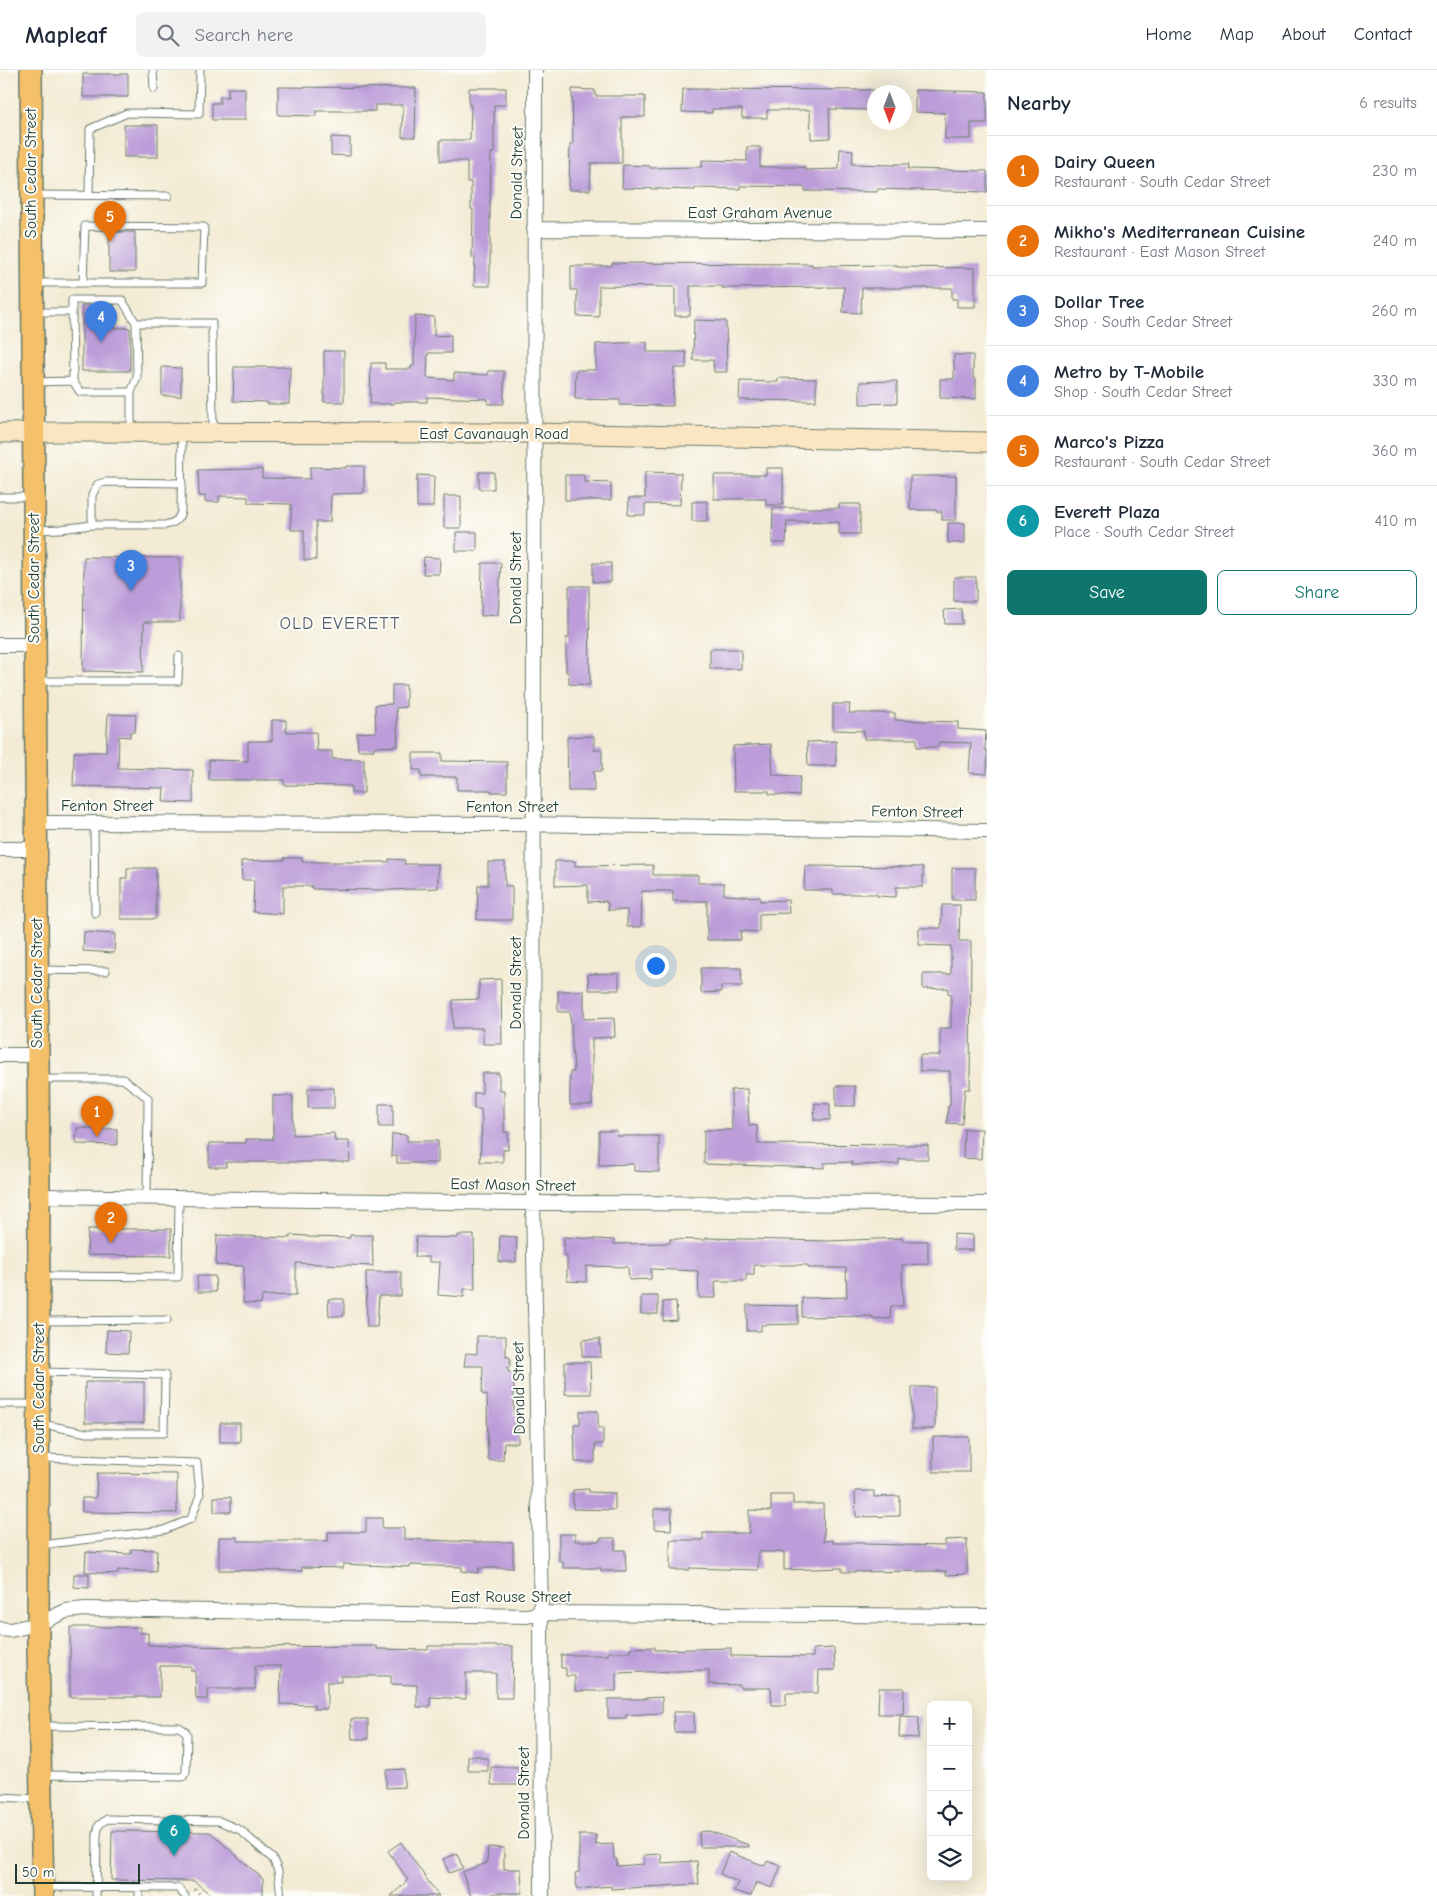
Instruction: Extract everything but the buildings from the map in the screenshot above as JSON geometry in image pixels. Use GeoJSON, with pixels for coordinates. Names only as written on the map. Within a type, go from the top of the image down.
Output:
{"type":"FeatureCollection","features":[{"type":"Feature","properties":{"kind":"main road","name":"South Cedar Street"},"geometry":{"type":"LineString","coordinates":[[31,70],[39,1196],[38,1624],[43,1892]]}},
{"type":"Feature","properties":{"kind":"street","name":"Donald Street"},"geometry":{"type":"LineString","coordinates":[[535,70],[533,1203],[541,1613],[542,1896]]}},
{"type":"Feature","properties":{"kind":"street","name":"East Graham Avenue"},"geometry":{"type":"LineString","coordinates":[[534,229],[987,231]]}},
{"type":"Feature","properties":{"kind":"street","name":"East Cavanaugh Road"},"geometry":{"type":"LineString","coordinates":[[0,433],[534,433],[987,442]]}},
{"type":"Feature","properties":{"kind":"street"},"geometry":{"type":"LineString","coordinates":[[0,645],[34,645]]}},
{"type":"Feature","properties":{"kind":"street","name":"Fenton Street"},"geometry":{"type":"LineString","coordinates":[[36,823],[533,824],[987,831]]}},
{"type":"Feature","properties":{"kind":"street"},"geometry":{"type":"LineString","coordinates":[[0,849],[37,849]]}},
{"type":"Feature","properties":{"kind":"street"},"geometry":{"type":"LineString","coordinates":[[0,1055],[38,1055]]}},
{"type":"Feature","properties":{"kind":"street","name":"East Mason Street"},"geometry":{"type":"LineString","coordinates":[[39,1196],[533,1203],[987,1204]]}},
{"type":"Feature","properties":{"kind":"street","name":"East Rouse Street"},"geometry":{"type":"LineString","coordinates":[[0,1629],[10,1630],[38,1624],[66,1611],[85,1609],[527,1616],[541,1613],[987,1616]]}},
{"type":"Feature","properties":{"kind":"lane"},"geometry":{"type":"LineString","coordinates":[[153,70],[154,89]]}},
{"type":"Feature","properties":{"kind":"lane"},"geometry":{"type":"LineString","coordinates":[[89,195],[90,129],[127,113],[199,114],[200,70]]}},
{"type":"Feature","properties":{"kind":"lane"},"geometry":{"type":"LineString","coordinates":[[31,195],[168,196]]}},
{"type":"Feature","properties":{"kind":"lane"},"geometry":{"type":"LineString","coordinates":[[32,283],[83,283],[202,283],[204,227],[85,226],[83,283]]}},
{"type":"Feature","properties":{"kind":"lane"},"geometry":{"type":"LineString","coordinates":[[131,392],[80,392],[73,381],[72,300],[122,300],[136,322],[137,378],[131,392],[132,432]]}},
{"type":"Feature","properties":{"kind":"lane"},"geometry":{"type":"LineString","coordinates":[[32,312],[72,312]]}},
{"type":"Feature","properties":{"kind":"lane"},"geometry":{"type":"LineString","coordinates":[[136,322],[212,323],[212,432]]}},
{"type":"Feature","properties":{"kind":"lane"},"geometry":{"type":"LineString","coordinates":[[32,382],[73,381]]}},
{"type":"Feature","properties":{"kind":"lane"},"geometry":{"type":"LineString","coordinates":[[34,530],[92,525],[165,525],[174,523],[179,518],[181,512],[182,432]]}},
{"type":"Feature","properties":{"kind":"lane"},"geometry":{"type":"LineString","coordinates":[[92,525],[92,495],[98,484],[106,482],[182,483]]}},
{"type":"Feature","properties":{"kind":"lane"},"geometry":{"type":"LineString","coordinates":[[0,496],[34,496]]}},
{"type":"Feature","properties":{"kind":"lane"},"geometry":{"type":"LineString","coordinates":[[35,681],[178,681],[179,656]]}},
{"type":"Feature","properties":{"kind":"lane"},"geometry":{"type":"LineString","coordinates":[[94,823],[95,913]]}},
{"type":"Feature","properties":{"kind":"lane"},"geometry":{"type":"LineString","coordinates":[[37,970],[106,971]]}},
{"type":"Feature","properties":{"kind":"lane"},"geometry":{"type":"LineString","coordinates":[[38,1079],[123,1079],[148,1098],[147,1197]]}},
{"type":"Feature","properties":{"kind":"lane"},"geometry":{"type":"LineString","coordinates":[[39,1276],[178,1277],[178,1197]]}},
{"type":"Feature","properties":{"kind":"lane"},"geometry":{"type":"LineString","coordinates":[[39,1321],[167,1320]]}},
{"type":"Feature","properties":{"kind":"lane"},"geometry":{"type":"LineString","coordinates":[[0,1404],[39,1414],[87,1433],[164,1433],[165,1375],[39,1372]]}},
{"type":"Feature","properties":{"kind":"lane"},"geometry":{"type":"LineString","coordinates":[[38,1545],[164,1530],[191,1519],[200,1496],[197,1463],[39,1458]]}},
{"type":"Feature","properties":{"kind":"lane"},"geometry":{"type":"LineString","coordinates":[[39,1726],[179,1727],[186,1734],[186,1772],[183,1777],[40,1775]]}},
{"type":"Feature","properties":{"kind":"lane"},"geometry":{"type":"LineString","coordinates":[[0,1797],[41,1799]]}},
{"type":"Feature","properties":{"kind":"lane"},"geometry":{"type":"LineString","coordinates":[[96,1896],[97,1834],[99,1824],[104,1820],[219,1822],[240,1830],[273,1859],[278,1872],[281,1896]]}},
{"type":"Feature","properties":{"kind":"lane"},"geometry":{"type":"LineString","coordinates":[[43,1892],[96,1887],[178,1888],[185,1896]]}},
{"type":"Feature","properties":{"kind":"lane"},"geometry":{"type":"LineString","coordinates":[[139,1888],[139,1896]]}},
{"type":"Feature","properties":{"kind":"place","name":"Marco's Pizza"},"geometry":{"type":"Point","coordinates":[110,242]}},
{"type":"Feature","properties":{"kind":"place","name":"Metro by T-Mobile"},"geometry":{"type":"Point","coordinates":[101,342]}},
{"type":"Feature","properties":{"kind":"place","name":"Dollar Tree"},"geometry":{"type":"Point","coordinates":[131,591]}},
{"type":"Feature","properties":{"kind":"place","name":"Dairy Queen"},"geometry":{"type":"Point","coordinates":[97,1137]}},
{"type":"Feature","properties":{"kind":"place","name":"Mikho's Mediterranean Cuisine"},"geometry":{"type":"Point","coordinates":[111,1243]}},
{"type":"Feature","properties":{"kind":"place","name":"Everett Plaza"},"geometry":{"type":"Point","coordinates":[174,1856]}},
{"type":"Feature","properties":{"kind":"district","name":"OLD EVERETT"},"geometry":{"type":"Point","coordinates":[340,623]}}]}
